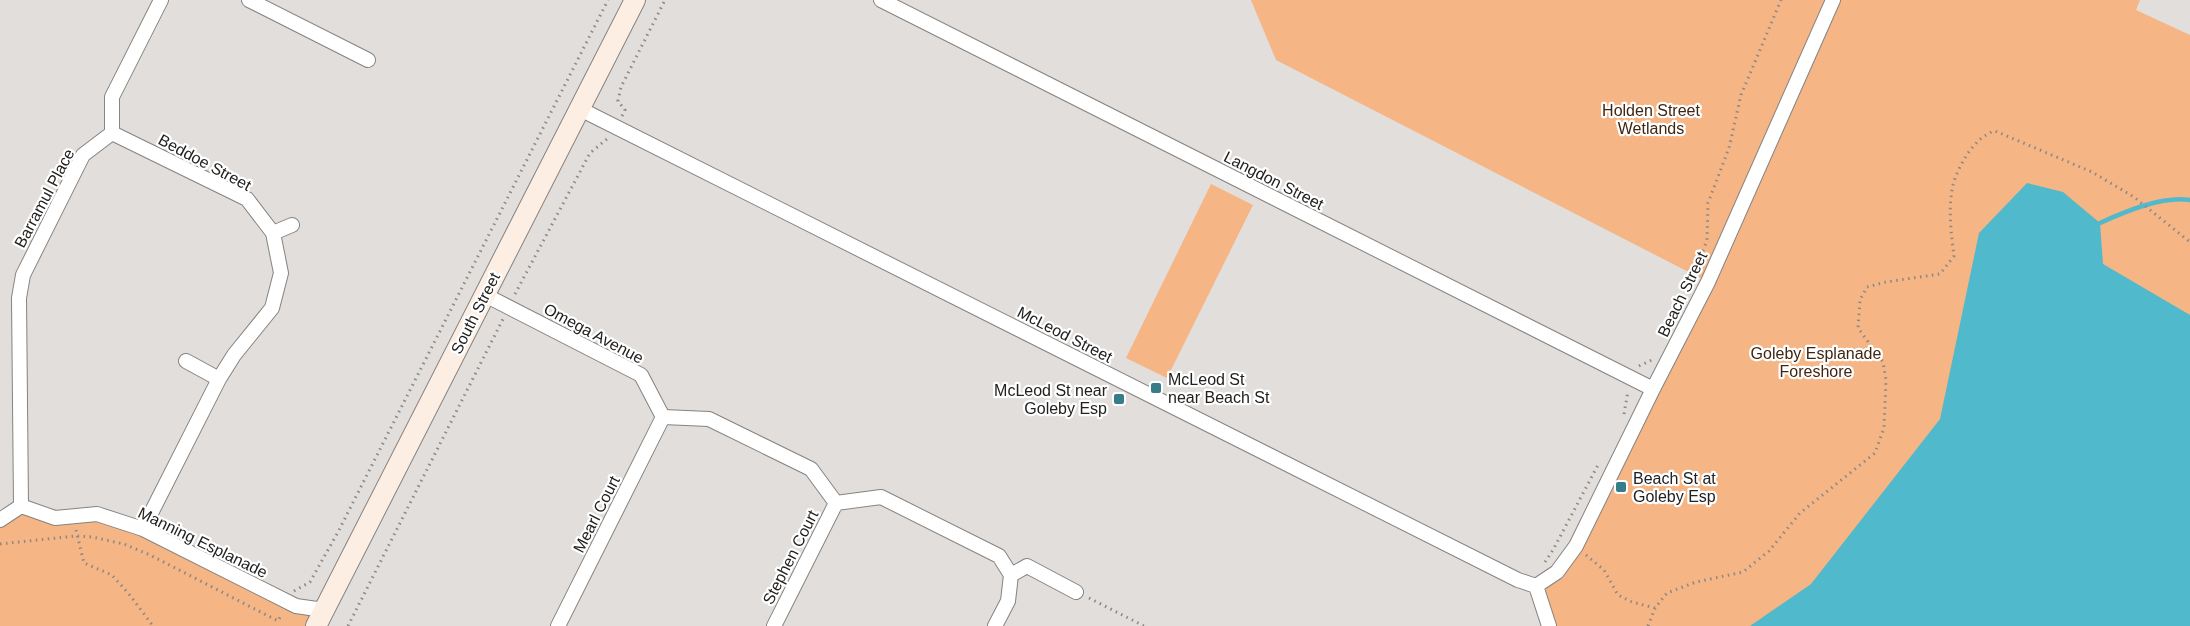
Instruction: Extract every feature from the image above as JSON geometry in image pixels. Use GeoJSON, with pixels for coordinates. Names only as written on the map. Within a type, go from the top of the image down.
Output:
{"type":"FeatureCollection","features":[{"type":"Feature","properties":{"kind":"street"},"geometry":{"type":"LineString","coordinates":[[112,133],[112,97],[161,0]]}},
{"type":"Feature","properties":{"kind":"street"},"geometry":{"type":"LineString","coordinates":[[249,0],[368,60]]}},
{"type":"Feature","properties":{"kind":"street","name":"South Street"},"geometry":{"type":"LineString","coordinates":[[320,618],[635,0]]}},
{"type":"Feature","properties":{"kind":"street","name":"Langdon Street"},"geometry":{"type":"LineString","coordinates":[[881,0],[1653,389]]}},
{"type":"Feature","properties":{"kind":"street","name":"Beach Street"},"geometry":{"type":"LineString","coordinates":[[1532,585],[1557,572],[1576,546],[1708,282],[1833,0]]}},
{"type":"Feature","properties":{"kind":"street","name":"McLeod Street"},"geometry":{"type":"LineString","coordinates":[[580,109],[1532,585]]}},
{"type":"Feature","properties":{"kind":"street","name":"Beddoe Street"},"geometry":{"type":"LineString","coordinates":[[112,133],[246,200],[273,233],[281,273],[272,308],[219,379],[143,529]]}},
{"type":"Feature","properties":{"kind":"street","name":"Barramul Place"},"geometry":{"type":"LineString","coordinates":[[21,506],[19,298],[23,275],[83,155],[112,133]]}},
{"type":"Feature","properties":{"kind":"street"},"geometry":{"type":"LineString","coordinates":[[273,233],[292,225]]}},
{"type":"Feature","properties":{"kind":"street","name":"Omega Avenue"},"geometry":{"type":"LineString","coordinates":[[485,295],[641,375],[663,417]]}},
{"type":"Feature","properties":{"kind":"street"},"geometry":{"type":"LineString","coordinates":[[186,361],[219,379]]}},
{"type":"Feature","properties":{"kind":"street"},"geometry":{"type":"LineString","coordinates":[[663,417],[709,418],[811,469],[836,503],[881,497],[999,556],[1011,575],[1008,601],[995,626]]}},
{"type":"Feature","properties":{"kind":"street","name":"Mearl Court"},"geometry":{"type":"LineString","coordinates":[[558,626],[663,417]]}},
{"type":"Feature","properties":{"kind":"street","name":"Stephen Court"},"geometry":{"type":"LineString","coordinates":[[774,626],[836,503]]}},
{"type":"Feature","properties":{"kind":"street"},"geometry":{"type":"LineString","coordinates":[[0,520],[21,506]]}},
{"type":"Feature","properties":{"kind":"street","name":"Manning Esplanade"},"geometry":{"type":"LineString","coordinates":[[21,506],[55,518],[97,514],[143,529],[320,618]]}},
{"type":"Feature","properties":{"kind":"street"},"geometry":{"type":"LineString","coordinates":[[1011,575],[1027,566],[1076,592]]}},
{"type":"Feature","properties":{"kind":"street"},"geometry":{"type":"LineString","coordinates":[[1532,585],[1549,626]]}},
{"type":"Feature","properties":{"kind":"path"},"geometry":{"type":"LineString","coordinates":[[288,602],[295,588],[310,582],[338,532],[608,0]]}},
{"type":"Feature","properties":{"kind":"path"},"geometry":{"type":"LineString","coordinates":[[1689,288],[1707,240],[1708,203],[1729,148],[1741,95],[1781,0]]}},
{"type":"Feature","properties":{"kind":"path"},"geometry":{"type":"LineString","coordinates":[[1649,624],[1655,608],[1667,593],[1696,582],[1743,572],[1768,552],[1800,513],[1875,453],[1884,428],[1886,380],[1883,362],[1858,328],[1860,300],[1867,287],[1941,274],[1954,256],[1951,231],[1953,185],[1975,144],[1988,133],[1995,131],[2092,172],[2134,197],[2190,242]]}},
{"type":"Feature","properties":{"kind":"path"},"geometry":{"type":"LineString","coordinates":[[1624,416],[1626,397],[1633,379],[1640,366],[1653,360]]}},
{"type":"Feature","properties":{"kind":"path"},"geometry":{"type":"LineString","coordinates":[[1532,585],[1533,571],[1553,550],[1598,465]]}},
{"type":"Feature","properties":{"kind":"path"},"geometry":{"type":"LineString","coordinates":[[75,516],[76,536],[84,563],[112,575],[153,626]]}},
{"type":"Feature","properties":{"kind":"path"},"geometry":{"type":"LineString","coordinates":[[0,544],[76,536],[124,544],[278,621]]}},
{"type":"Feature","properties":{"kind":"path"},"geometry":{"type":"LineString","coordinates":[[1576,546],[1604,570],[1618,595],[1632,602],[1655,608]]}},
{"type":"Feature","properties":{"kind":"path"},"geometry":{"type":"LineString","coordinates":[[1076,592],[1144,626]]}},
{"type":"Feature","properties":{"kind":"green space"},"geometry":{"type":"Polygon","coordinates":[[[1251,0],[2140,0],[2136,10],[2190,35],[2190,626],[1549,626],[1536,586],[1557,572],[1708,282],[1276,60],[1251,0]]]}},
{"type":"Feature","properties":{"kind":"green space"},"geometry":{"type":"Polygon","coordinates":[[[1211,184],[1253,205],[1167,378],[1126,358],[1211,184]]]}},
{"type":"Feature","properties":{"kind":"green space"},"geometry":{"type":"Polygon","coordinates":[[[21,506],[55,518],[97,514],[296,606],[324,610],[316,626],[0,626],[0,520],[21,506]]]}},
{"type":"Feature","properties":{"kind":"water"},"geometry":{"type":"Polygon","coordinates":[[[2027,183],[2063,192],[2100,223],[2103,264],[2190,315],[2190,626],[1750,626],[1811,584],[1940,419],[1979,233],[2027,183]]]}},
{"type":"Feature","properties":{"kind":"waterway"},"geometry":{"type":"LineString","coordinates":[[2100,223],[2156,202],[2190,200]]}},
{"type":"Feature","properties":{"kind":"place","name":"McLeod St near Beach St"},"geometry":{"type":"Point","coordinates":[1156,388]}},
{"type":"Feature","properties":{"kind":"place","name":"McLeod St near Goleby Esp"},"geometry":{"type":"Point","coordinates":[1119,399]}},
{"type":"Feature","properties":{"kind":"place","name":"Beach St at Goleby Esp"},"geometry":{"type":"Point","coordinates":[1621,487]}},
{"type":"Feature","properties":{"kind":"park label","name":"Holden Street Wetlands"},"geometry":{"type":"Point","coordinates":[1651,119]}},
{"type":"Feature","properties":{"kind":"park label","name":"Goleby Esplanade Foreshore"},"geometry":{"type":"Point","coordinates":[1816,362]}}]}
